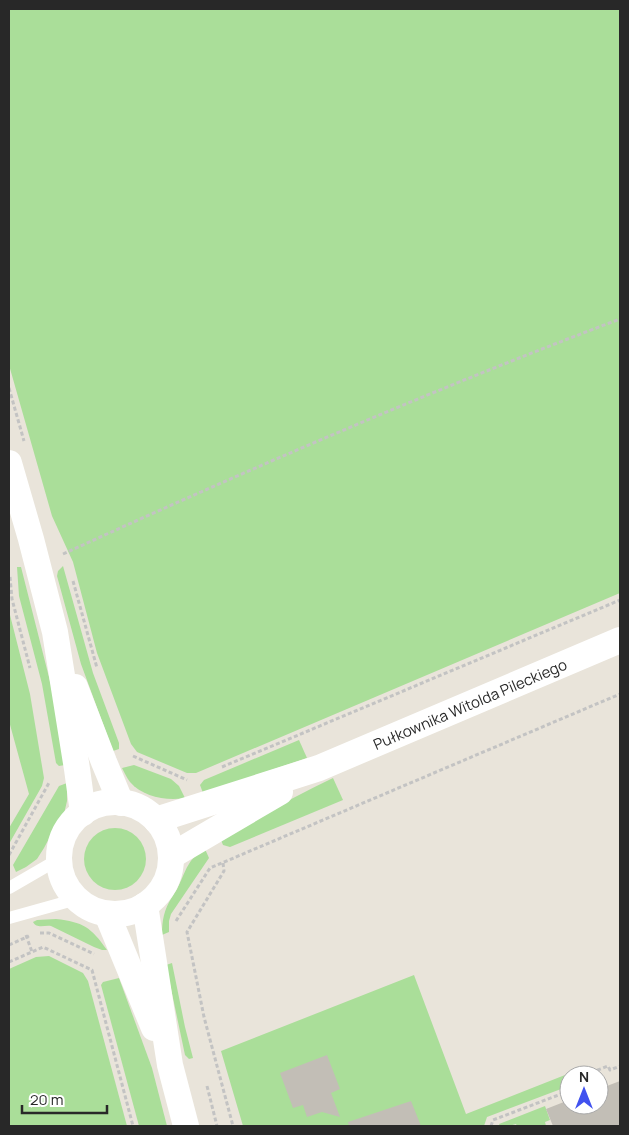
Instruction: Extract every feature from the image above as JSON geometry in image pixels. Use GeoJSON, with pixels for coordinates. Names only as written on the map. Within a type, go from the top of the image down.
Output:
{"type":"FeatureCollection","features":[{"type":"Feature","properties":{"kind":"street"},"geometry":{"type":"LineString","coordinates":[[9,463],[55,632],[83,813]]}},
{"type":"Feature","properties":{"kind":"street"},"geometry":{"type":"LineString","coordinates":[[55,632],[121,803]]}},
{"type":"Feature","properties":{"kind":"street","name":"Pułkownika Witolda Pileckiego"},"geometry":{"type":"LineString","coordinates":[[156,820],[319,768],[620,640]]}},
{"type":"Feature","properties":{"kind":"street","name":"Pułkownika Witolda Pileckiego"},"geometry":{"type":"LineString","coordinates":[[171,856],[319,768]]}},
{"type":"Feature","properties":{"kind":"street"},"geometry":{"type":"LineString","coordinates":[[121,803],[134,806],[146,812],[156,820],[164,831],[169,843],[171,856],[170,871],[165,884],[145,906],[121,914],[107,914],[96,911],[76,899],[64,880],[60,870],[59,858],[61,845],[73,821],[95,806],[121,803]]}},
{"type":"Feature","properties":{"kind":"street"},"geometry":{"type":"LineString","coordinates":[[145,906],[170,1065],[186,1126]]}},
{"type":"Feature","properties":{"kind":"street"},"geometry":{"type":"LineString","coordinates":[[107,914],[170,1065]]}},
{"type":"Feature","properties":{"kind":"lane"},"geometry":{"type":"LineString","coordinates":[[9,888],[59,858]]}},
{"type":"Feature","properties":{"kind":"lane"},"geometry":{"type":"LineString","coordinates":[[9,918],[76,899]]}},
{"type":"Feature","properties":{"kind":"path"},"geometry":{"type":"LineString","coordinates":[[37,564],[207,488],[541,349],[620,319]]}},
{"type":"Feature","properties":{"kind":"path"},"geometry":{"type":"LineString","coordinates":[[59,546],[63,554]]}},
{"type":"Feature","properties":{"kind":"path"},"geometry":{"type":"LineString","coordinates":[[10,574],[12,599],[32,673]]}},
{"type":"Feature","properties":{"kind":"path"},"geometry":{"type":"LineString","coordinates":[[73,581],[99,673]]}},
{"type":"Feature","properties":{"kind":"path"},"geometry":{"type":"LineString","coordinates":[[217,770],[620,600]]}},
{"type":"Feature","properties":{"kind":"path"},"geometry":{"type":"LineString","coordinates":[[174,928],[176,920],[210,868],[620,694]]}},
{"type":"Feature","properties":{"kind":"path"},"geometry":{"type":"LineString","coordinates":[[129,755],[190,781],[200,806]]}},
{"type":"Feature","properties":{"kind":"path"},"geometry":{"type":"LineString","coordinates":[[9,854],[53,776]]}},
{"type":"Feature","properties":{"kind":"path"},"geometry":{"type":"LineString","coordinates":[[211,832],[223,862],[224,871],[187,932],[204,1017],[233,1126]]}},
{"type":"Feature","properties":{"kind":"path"},"geometry":{"type":"LineString","coordinates":[[9,962],[43,947],[92,970],[132,1126]]}},
{"type":"Feature","properties":{"kind":"path"},"geometry":{"type":"LineString","coordinates":[[609,1068],[610,1070],[620,1066]]}},
{"type":"Feature","properties":{"kind":"path"},"geometry":{"type":"LineString","coordinates":[[205,1080],[217,1126]]}},
{"type":"Feature","properties":{"kind":"path"},"geometry":{"type":"LineString","coordinates":[[491,1126],[493,1120],[559,1095]]}},
{"type":"Feature","properties":{"kind":"green space"},"geometry":{"type":"Polygon","coordinates":[[[9,9],[620,9],[620,593],[196,773],[187,773],[137,752],[131,744],[97,653],[73,562],[52,516],[9,365],[9,9]]]}},
{"type":"Feature","properties":{"kind":"green space"},"geometry":{"type":"Polygon","coordinates":[[[63,566],[93,673],[119,743],[119,749],[113,751],[81,664],[57,576],[58,571],[63,566]]]}},
{"type":"Feature","properties":{"kind":"green space"},"geometry":{"type":"Polygon","coordinates":[[[17,567],[21,567],[52,689],[65,765],[59,766],[56,763],[42,684],[19,596],[17,567]]]}},
{"type":"Feature","properties":{"kind":"green space"},"geometry":{"type":"Polygon","coordinates":[[[9,611],[30,694],[44,778],[42,786],[9,844],[9,828],[29,794],[9,721],[9,611]]]}},
{"type":"Feature","properties":{"kind":"green space"},"geometry":{"type":"Polygon","coordinates":[[[299,740],[307,758],[203,793],[200,785],[204,780],[299,740]]]}},
{"type":"Feature","properties":{"kind":"green space"},"geometry":{"type":"Polygon","coordinates":[[[134,765],[171,779],[179,786],[185,798],[155,797],[141,791],[130,782],[122,768],[134,765]]]}},
{"type":"Feature","properties":{"kind":"green space"},"geometry":{"type":"Polygon","coordinates":[[[333,778],[343,800],[230,847],[223,845],[221,840],[235,831],[276,807],[333,778]]]}},
{"type":"Feature","properties":{"kind":"green space"},"geometry":{"type":"Polygon","coordinates":[[[67,783],[67,801],[64,814],[37,859],[16,872],[13,865],[59,786],[67,783]]]}},
{"type":"Feature","properties":{"kind":"green space"},"geometry":{"type":"Polygon","coordinates":[[[115,828],[127,830],[137,837],[144,847],[146,859],[144,871],[137,881],[127,888],[115,890],[103,888],[93,881],[86,871],[84,859],[86,847],[93,837],[103,830],[115,828]]]}},
{"type":"Feature","properties":{"kind":"green space"},"geometry":{"type":"Polygon","coordinates":[[[205,849],[209,858],[171,914],[169,932],[162,935],[164,915],[169,902],[191,861],[205,849]]]}},
{"type":"Feature","properties":{"kind":"green space"},"geometry":{"type":"Polygon","coordinates":[[[56,919],[86,927],[107,950],[94,947],[51,926],[39,926],[33,922],[56,919]]]}},
{"type":"Feature","properties":{"kind":"green space"},"geometry":{"type":"Polygon","coordinates":[[[49,956],[83,973],[88,981],[127,1126],[9,1126],[9,969],[36,957],[49,956]]]}},
{"type":"Feature","properties":{"kind":"green space"},"geometry":{"type":"Polygon","coordinates":[[[172,963],[193,1058],[189,1059],[185,1055],[166,965],[172,963]]]}},
{"type":"Feature","properties":{"kind":"green space"},"geometry":{"type":"Polygon","coordinates":[[[414,975],[466,1114],[559,1077],[559,1090],[487,1117],[484,1126],[243,1126],[221,1051],[414,975]]]}},
{"type":"Feature","properties":{"kind":"green space"},"geometry":{"type":"Polygon","coordinates":[[[119,978],[152,1068],[167,1126],[139,1126],[101,985],[103,982],[119,978]]]}},
{"type":"Feature","properties":{"kind":"green space"},"geometry":{"type":"Polygon","coordinates":[[[545,1106],[550,1120],[545,1122],[546,1126],[517,1126],[516,1124],[500,1126],[499,1124],[545,1106]]]}},
{"type":"Feature","properties":{"kind":"building"},"geometry":{"type":"Polygon","coordinates":[[[327,1055],[340,1089],[331,1093],[340,1117],[322,1112],[307,1117],[303,1105],[293,1108],[280,1073],[327,1055]]]}},
{"type":"Feature","properties":{"kind":"building"},"geometry":{"type":"Polygon","coordinates":[[[620,1081],[620,1126],[553,1126],[546,1109],[559,1104],[559,1115],[609,1115],[609,1085],[620,1081]]]}},
{"type":"Feature","properties":{"kind":"building"},"geometry":{"type":"Polygon","coordinates":[[[411,1101],[421,1126],[349,1126],[348,1122],[411,1101]]]}}]}
